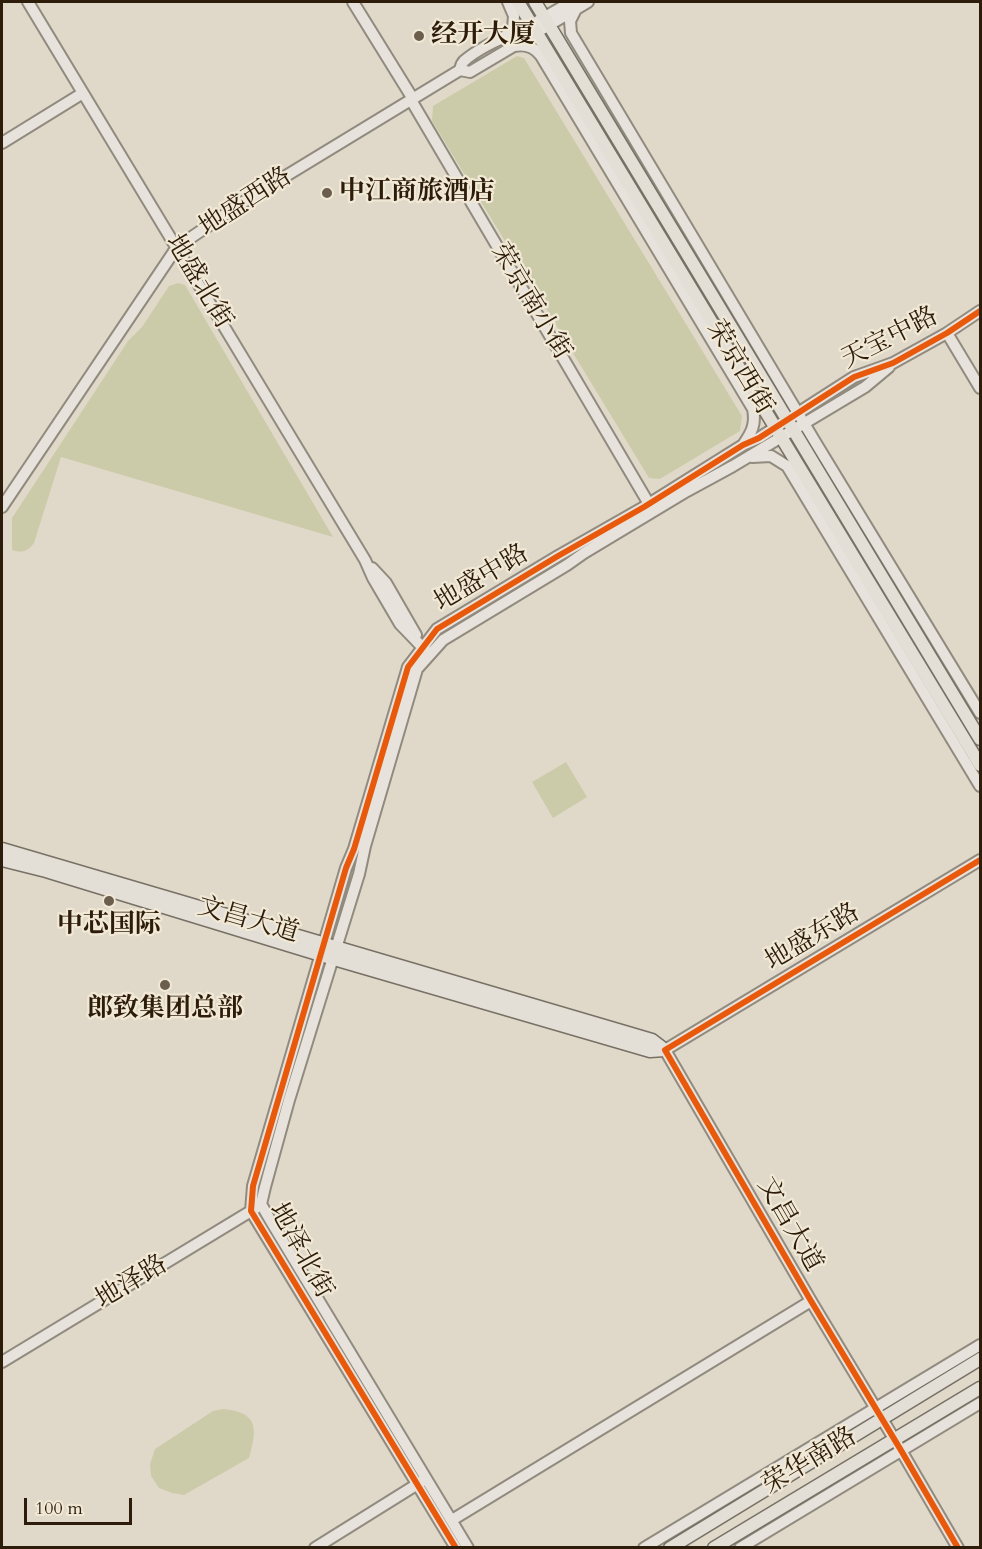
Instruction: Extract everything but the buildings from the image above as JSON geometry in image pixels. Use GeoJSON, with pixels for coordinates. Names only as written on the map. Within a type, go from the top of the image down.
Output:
{"type":"FeatureCollection","features":[{"type":"Feature","properties":{"kind":"main road","name":"荣京西街"},"geometry":{"type":"LineString","coordinates":[[518,2],[981,765]]}},
{"type":"Feature","properties":{"kind":"main road","name":"荣京西街"},"geometry":{"type":"LineString","coordinates":[[535,2],[796,421],[981,740]]}},
{"type":"Feature","properties":{"kind":"main road","name":"文昌大道"},"geometry":{"type":"LineString","coordinates":[[2,849],[650,1052],[665,1050]]}},
{"type":"Feature","properties":{"kind":"main road","name":"文昌大道"},"geometry":{"type":"LineString","coordinates":[[2,860],[329,951]]}},
{"type":"Feature","properties":{"kind":"main road","name":"荣华南路"},"geometry":{"type":"LineString","coordinates":[[670,1548],[879,1413],[981,1356]]}},
{"type":"Feature","properties":{"kind":"main road","name":"荣华南路"},"geometry":{"type":"LineString","coordinates":[[714,1548],[981,1388]]}},
{"type":"Feature","properties":{"kind":"street","name":"地盛北街"},"geometry":{"type":"LineString","coordinates":[[28,2],[368,563],[386,583],[426,651]]}},
{"type":"Feature","properties":{"kind":"street","name":"荣京南小街"},"geometry":{"type":"LineString","coordinates":[[353,2],[650,504]]}},
{"type":"Feature","properties":{"kind":"street"},"geometry":{"type":"LineString","coordinates":[[504,37],[513,28],[514,16],[508,2]]}},
{"type":"Feature","properties":{"kind":"street"},"geometry":{"type":"LineString","coordinates":[[534,28],[574,5],[588,2]]}},
{"type":"Feature","properties":{"kind":"street"},"geometry":{"type":"LineString","coordinates":[[574,5],[570,21],[571,33],[796,421],[981,713]]}},
{"type":"Feature","properties":{"kind":"street","name":"地盛西路"},"geometry":{"type":"LineString","coordinates":[[460,70],[470,72],[514,46],[534,28]]}},
{"type":"Feature","properties":{"kind":"street","name":"地盛西路"},"geometry":{"type":"LineString","coordinates":[[2,507],[177,247],[248,199],[460,70],[462,63],[479,51],[504,37],[534,28]]}},
{"type":"Feature","properties":{"kind":"street"},"geometry":{"type":"LineString","coordinates":[[514,46],[523,45],[536,49],[542,56],[753,409],[755,422],[752,432],[743,445]]}},
{"type":"Feature","properties":{"kind":"street"},"geometry":{"type":"LineString","coordinates":[[2,143],[83,93]]}},
{"type":"Feature","properties":{"kind":"street","name":"天宝中路"},"geometry":{"type":"LineString","coordinates":[[778,432],[865,387],[893,363],[981,311]]}},
{"type":"Feature","properties":{"kind":"street"},"geometry":{"type":"LineString","coordinates":[[947,333],[981,388]]}},
{"type":"Feature","properties":{"kind":"street","name":"地盛中路"},"geometry":{"type":"LineString","coordinates":[[329,951],[359,874],[365,846],[417,669],[437,629],[650,504],[743,445],[778,432]]}},
{"type":"Feature","properties":{"kind":"street","name":"地盛中路"},"geometry":{"type":"LineString","coordinates":[[426,651],[584,553],[749,457],[778,432]]}},
{"type":"Feature","properties":{"kind":"street"},"geometry":{"type":"LineString","coordinates":[[749,457],[771,456],[787,466],[981,786]]}},
{"type":"Feature","properties":{"kind":"street","name":"地盛东路"},"geometry":{"type":"LineString","coordinates":[[665,1050],[981,860]]}},
{"type":"Feature","properties":{"kind":"street","name":"地泽北街"},"geometry":{"type":"LineString","coordinates":[[329,951],[261,1204],[422,1481],[456,1548]]}},
{"type":"Feature","properties":{"kind":"street","name":"地泽北街"},"geometry":{"type":"LineString","coordinates":[[329,951],[253,1186],[251,1211],[422,1481],[452,1520],[468,1548]]}},
{"type":"Feature","properties":{"kind":"street","name":"文昌大道"},"geometry":{"type":"LineString","coordinates":[[665,1050],[958,1548]]}},
{"type":"Feature","properties":{"kind":"street","name":"地泽路"},"geometry":{"type":"LineString","coordinates":[[2,1362],[261,1204]]}},
{"type":"Feature","properties":{"kind":"street"},"geometry":{"type":"LineString","coordinates":[[452,1520],[811,1301]]}},
{"type":"Feature","properties":{"kind":"street"},"geometry":{"type":"LineString","coordinates":[[644,1548],[879,1413],[981,1345]]}},
{"type":"Feature","properties":{"kind":"street"},"geometry":{"type":"LineString","coordinates":[[959,1358],[981,1356]]}},
{"type":"Feature","properties":{"kind":"street"},"geometry":{"type":"LineString","coordinates":[[740,1548],[981,1403]]}},
{"type":"Feature","properties":{"kind":"street"},"geometry":{"type":"LineString","coordinates":[[315,1548],[422,1481]]}},
{"type":"Feature","properties":{"kind":"street"},"geometry":{"type":"LineString","coordinates":[[776,1510],[811,1504]]}},
{"type":"Feature","properties":{"kind":"green space"},"geometry":{"type":"Polygon","coordinates":[[[517,56],[524,58],[742,416],[740,431],[660,479],[649,478],[432,121],[433,106],[517,56]]]}},
{"type":"Feature","properties":{"kind":"green space"},"geometry":{"type":"Polygon","coordinates":[[[178,283],[185,285],[333,537],[61,457],[34,543],[24,551],[12,550],[12,518],[128,341],[142,327],[169,286],[178,283]]]}},
{"type":"Feature","properties":{"kind":"green space"},"geometry":{"type":"Polygon","coordinates":[[[566,762],[587,797],[553,818],[532,782],[566,762]]]}},
{"type":"Feature","properties":{"kind":"green space"},"geometry":{"type":"Polygon","coordinates":[[[223,1409],[235,1411],[249,1418],[254,1431],[249,1458],[184,1495],[159,1488],[151,1476],[150,1464],[155,1449],[213,1411],[223,1409]]]}},
{"type":"Feature","properties":{"kind":"cycle path"},"geometry":{"type":"LineString","coordinates":[[456,1548],[251,1211],[253,1186],[346,868],[354,849],[408,667],[437,629],[644,507],[743,445],[759,438],[854,377],[893,363],[947,333],[980,311]]}},
{"type":"Feature","properties":{"kind":"cycle path"},"geometry":{"type":"LineString","coordinates":[[958,1548],[665,1050],[980,860]]}},
{"type":"Feature","properties":{"kind":"place","name":"经开大厦"},"geometry":{"type":"Point","coordinates":[419,36]}},
{"type":"Feature","properties":{"kind":"place","name":"中江商旅酒店"},"geometry":{"type":"Point","coordinates":[327,193]}},
{"type":"Feature","properties":{"kind":"place","name":"中芯国际"},"geometry":{"type":"Point","coordinates":[109,901]}},
{"type":"Feature","properties":{"kind":"place","name":"郎致集团总部"},"geometry":{"type":"Point","coordinates":[165,985]}}]}
